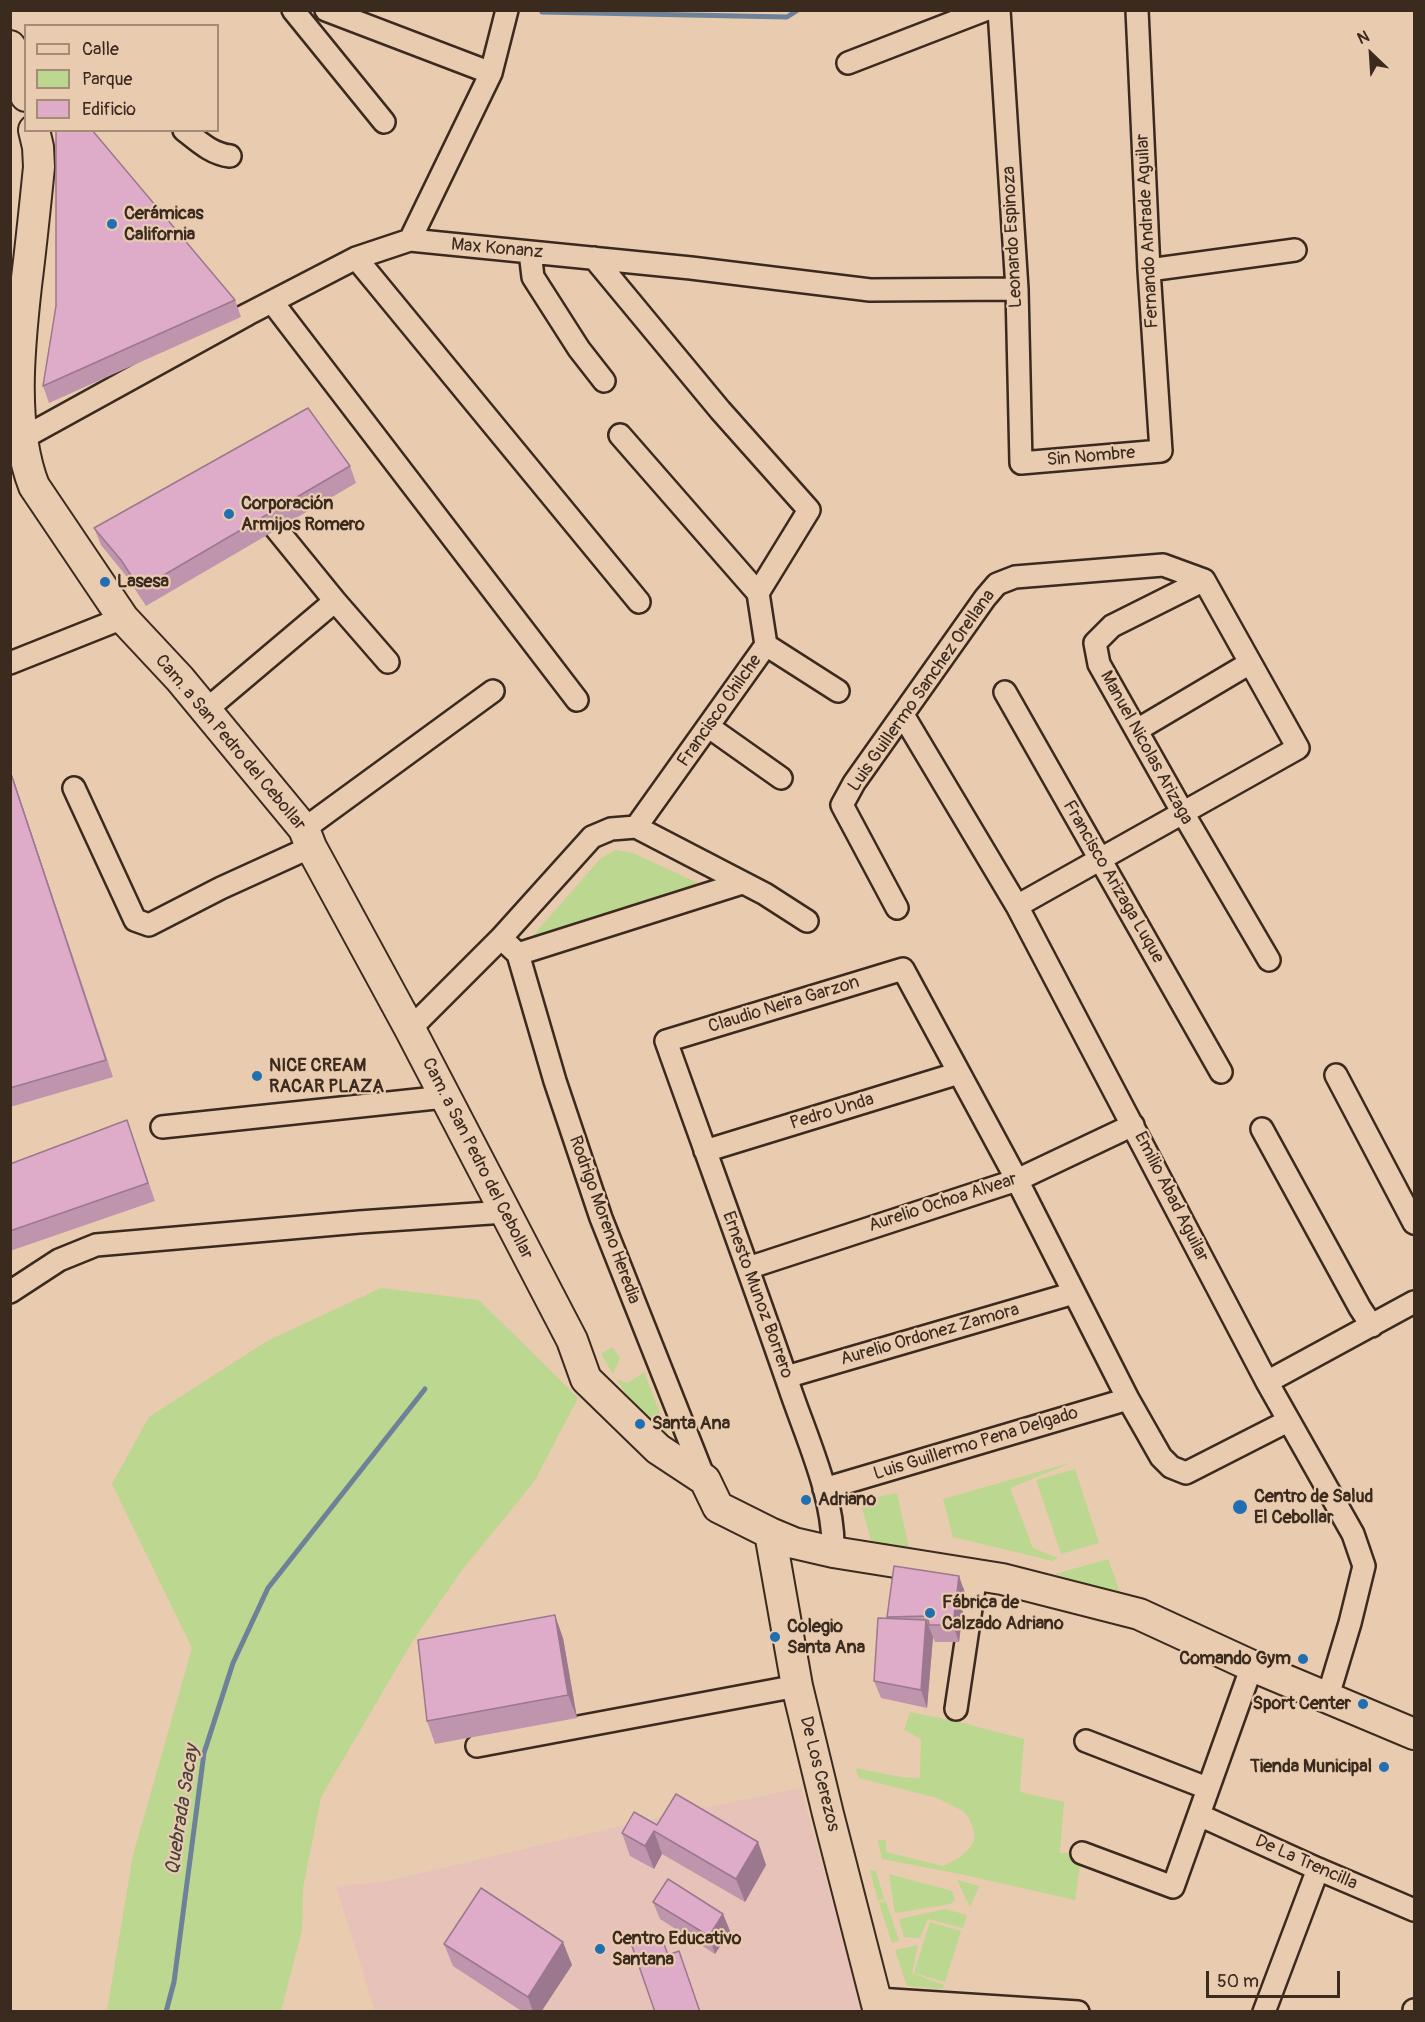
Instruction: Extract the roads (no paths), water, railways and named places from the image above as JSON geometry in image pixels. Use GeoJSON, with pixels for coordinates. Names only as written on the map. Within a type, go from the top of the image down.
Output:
{"type":"FeatureCollection","features":[{"type":"Feature","properties":{"kind":"street"},"geometry":{"type":"LineString","coordinates":[[293,10],[384,122]]}},
{"type":"Feature","properties":{"kind":"street"},"geometry":{"type":"LineString","coordinates":[[326,10],[491,74]]}},
{"type":"Feature","properties":{"kind":"street"},"geometry":{"type":"LineString","coordinates":[[410,240],[491,74],[507,10]]}},
{"type":"Feature","properties":{"kind":"street"},"geometry":{"type":"LineString","coordinates":[[848,63],[985,10]]}},
{"type":"Feature","properties":{"kind":"street","name":"Leonardo Espinoza"},"geometry":{"type":"LineString","coordinates":[[999,10],[1017,289],[1021,463]]}},
{"type":"Feature","properties":{"kind":"street","name":"Fernando Andrade Aguilar"},"geometry":{"type":"LineString","coordinates":[[1137,10],[1149,270],[1161,451]]}},
{"type":"Feature","properties":{"kind":"street"},"geometry":{"type":"LineString","coordinates":[[10,46],[15,54],[24,88]]}},
{"type":"Feature","properties":{"kind":"street","name":"Cam. a San Pedro del Cebollar"},"geometry":{"type":"LineString","coordinates":[[35,132],[39,147],[39,167],[19,357],[26,466],[34,486],[123,618],[206,710],[308,838],[572,1340],[586,1379],[658,1449],[705,1480]]}},
{"type":"Feature","properties":{"kind":"street"},"geometry":{"type":"LineString","coordinates":[[187,132],[207,148],[221,155],[230,156]]}},
{"type":"Feature","properties":{"kind":"street","name":"Max Konanz"},"geometry":{"type":"LineString","coordinates":[[23,438],[248,314],[356,258],[410,240],[594,258],[870,290],[1017,289]]}},
{"type":"Feature","properties":{"kind":"street"},"geometry":{"type":"LineString","coordinates":[[1149,270],[1295,250]]}},
{"type":"Feature","properties":{"kind":"street"},"geometry":{"type":"LineString","coordinates":[[530,252],[533,278],[579,349],[604,381]]}},
{"type":"Feature","properties":{"kind":"street"},"geometry":{"type":"LineString","coordinates":[[356,258],[639,602]]}},
{"type":"Feature","properties":{"kind":"street"},"geometry":{"type":"LineString","coordinates":[[594,258],[720,410],[809,510],[758,593],[620,435]]}},
{"type":"Feature","properties":{"kind":"street"},"geometry":{"type":"LineString","coordinates":[[273,303],[578,700]]}},
{"type":"Feature","properties":{"kind":"street","name":"Sin Nombre"},"geometry":{"type":"LineString","coordinates":[[1021,463],[1161,451]]}},
{"type":"Feature","properties":{"kind":"street"},"geometry":{"type":"LineString","coordinates":[[274,526],[388,662]]}},
{"type":"Feature","properties":{"kind":"street","name":"Luis Guillermo Sanchez Orellana"},"geometry":{"type":"LineString","coordinates":[[897,908],[842,805],[854,783],[997,584],[1015,577],[1163,565],[1204,580]]}},
{"type":"Feature","properties":{"kind":"street"},"geometry":{"type":"LineString","coordinates":[[1017,906],[1298,748],[1204,580]]}},
{"type":"Feature","properties":{"kind":"street","name":"Manuel Nicolas Arizaga"},"geometry":{"type":"LineString","coordinates":[[1204,580],[1112,626],[1095,643],[1099,664],[1269,960]]}},
{"type":"Feature","properties":{"kind":"street","name":"Francisco Chilche"},"geometry":{"type":"LineString","coordinates":[[636,828],[766,645],[758,593]]}},
{"type":"Feature","properties":{"kind":"street"},"geometry":{"type":"LineString","coordinates":[[206,710],[335,601]]}},
{"type":"Feature","properties":{"kind":"street"},"geometry":{"type":"LineString","coordinates":[[10,663],[123,618]]}},
{"type":"Feature","properties":{"kind":"street"},"geometry":{"type":"LineString","coordinates":[[766,645],[838,691]]}},
{"type":"Feature","properties":{"kind":"street"},"geometry":{"type":"LineString","coordinates":[[1137,730],[1250,663]]}},
{"type":"Feature","properties":{"kind":"street"},"geometry":{"type":"LineString","coordinates":[[74,788],[135,920],[149,925],[221,888],[308,838],[493,691]]}},
{"type":"Feature","properties":{"kind":"street","name":"Francisco Arizaga Luque"},"geometry":{"type":"LineString","coordinates":[[1005,692],[1221,1072]]}},
{"type":"Feature","properties":{"kind":"street","name":"Emilio Abad Aguilar"},"geometry":{"type":"LineString","coordinates":[[903,715],[1017,906],[1267,1382],[1353,1534],[1364,1566],[1328,1696]]}},
{"type":"Feature","properties":{"kind":"street"},"geometry":{"type":"LineString","coordinates":[[709,728],[781,778]]}},
{"type":"Feature","properties":{"kind":"street"},"geometry":{"type":"LineString","coordinates":[[410,1029],[501,938],[592,837],[611,829],[636,828],[742,883],[807,921]]}},
{"type":"Feature","properties":{"kind":"street"},"geometry":{"type":"LineString","coordinates":[[501,938],[518,954],[742,883]]}},
{"type":"Feature","properties":{"kind":"street","name":"Rodrigo Moreno Heredia"},"geometry":{"type":"LineString","coordinates":[[518,954],[555,1082],[601,1218],[705,1480]]}},
{"type":"Feature","properties":{"kind":"street","name":"Claudio Neira Garzon"},"geometry":{"type":"LineString","coordinates":[[666,1041],[903,969],[959,1073]]}},
{"type":"Feature","properties":{"kind":"street","name":"Ernesto Munoz Borrero"},"geometry":{"type":"LineString","coordinates":[[666,1041],[748,1268],[824,1489],[834,1530],[833,1552]]}},
{"type":"Feature","properties":{"kind":"street"},"geometry":{"type":"LineString","coordinates":[[959,1073],[1017,1180],[1128,1399],[1161,1456],[1171,1467],[1186,1473],[1288,1421]]}},
{"type":"Feature","properties":{"kind":"street","name":"Pedro Unda"},"geometry":{"type":"LineString","coordinates":[[705,1150],[959,1073]]}},
{"type":"Feature","properties":{"kind":"street"},"geometry":{"type":"LineString","coordinates":[[1336,1075],[1414,1223]]}},
{"type":"Feature","properties":{"kind":"street"},"geometry":{"type":"LineString","coordinates":[[162,1127],[445,1097]]}},
{"type":"Feature","properties":{"kind":"street","name":"Aurelio Ochoa Alvear"},"geometry":{"type":"LineString","coordinates":[[748,1268],[1017,1180],[1133,1125]]}},
{"type":"Feature","properties":{"kind":"street"},"geometry":{"type":"LineString","coordinates":[[1262,1129],[1354,1299],[1372,1326]]}},
{"type":"Feature","properties":{"kind":"street"},"geometry":{"type":"LineString","coordinates":[[10,1292],[59,1260],[96,1245],[358,1222],[505,1212]]}},
{"type":"Feature","properties":{"kind":"street","name":"Aurelio Ordonez Zamora"},"geometry":{"type":"LineString","coordinates":[[786,1377],[1074,1293]]}},
{"type":"Feature","properties":{"kind":"street"},"geometry":{"type":"LineString","coordinates":[[1267,1382],[1414,1302]]}},
{"type":"Feature","properties":{"kind":"street","name":"Luis Guillermo Pena Delgado"},"geometry":{"type":"LineString","coordinates":[[824,1489],[1128,1399]]}},
{"type":"Feature","properties":{"kind":"street"},"geometry":{"type":"LineString","coordinates":[[705,1480],[718,1507],[794,1543],[833,1552],[1002,1579],[1139,1614],[1252,1666],[1414,1734]]}},
{"type":"Feature","properties":{"kind":"street","name":"De Los Cerezos"},"geometry":{"type":"LineString","coordinates":[[770,1533],[797,1686],[878,2005]]}},
{"type":"Feature","properties":{"kind":"street"},"geometry":{"type":"LineString","coordinates":[[956,1709],[976,1575]]}},
{"type":"Feature","properties":{"kind":"street"},"geometry":{"type":"LineString","coordinates":[[1082,1853],[1171,1888],[1174,1886],[1252,1666]]}},
{"type":"Feature","properties":{"kind":"street"},"geometry":{"type":"LineString","coordinates":[[477,1746],[797,1686]]}},
{"type":"Feature","properties":{"kind":"street"},"geometry":{"type":"LineString","coordinates":[[1086,1741],[1207,1788]]}},
{"type":"Feature","properties":{"kind":"street","name":"De La Trencilla"},"geometry":{"type":"LineString","coordinates":[[1199,1815],[1414,1910]]}},
{"type":"Feature","properties":{"kind":"street"},"geometry":{"type":"LineString","coordinates":[[1264,2012],[1318,1869]]}},
{"type":"Feature","properties":{"kind":"street"},"geometry":{"type":"LineString","coordinates":[[878,2005],[1078,2012]]}},
{"type":"Feature","properties":{"kind":"waterway"},"geometry":{"type":"LineString","coordinates":[[542,12],[787,17],[798,10]]}},
{"type":"Feature","properties":{"kind":"waterway","name":"Quebrada Sacay"},"geometry":{"type":"LineString","coordinates":[[166,2012],[174,1982],[204,1753],[233,1663],[268,1588],[425,1389]]}},
{"type":"Feature","properties":{"kind":"place","name":"Cerámicas California"},"geometry":{"type":"Point","coordinates":[112,224]}},
{"type":"Feature","properties":{"kind":"place","name":"Corporación Armijos Romero"},"geometry":{"type":"Point","coordinates":[229,514]}},
{"type":"Feature","properties":{"kind":"place","name":"Lasesa"},"geometry":{"type":"Point","coordinates":[105,582]}},
{"type":"Feature","properties":{"kind":"place","name":"NICE CREAM RACAR PLAZA"},"geometry":{"type":"Point","coordinates":[257,1076]}},
{"type":"Feature","properties":{"kind":"place","name":"Santa Ana"},"geometry":{"type":"Point","coordinates":[640,1424]}},
{"type":"Feature","properties":{"kind":"place","name":"Adriano"},"geometry":{"type":"Point","coordinates":[806,1500]}},
{"type":"Feature","properties":{"kind":"place","name":"Centro de Salud El Cebollar"},"geometry":{"type":"Point","coordinates":[1240,1507]}},
{"type":"Feature","properties":{"kind":"place","name":"Fábrica de Calzado Adriano"},"geometry":{"type":"Point","coordinates":[930,1613]}},
{"type":"Feature","properties":{"kind":"place","name":"Colegio Santa Ana"},"geometry":{"type":"Point","coordinates":[775,1637]}},
{"type":"Feature","properties":{"kind":"place","name":"Comando Gym"},"geometry":{"type":"Point","coordinates":[1303,1659]}},
{"type":"Feature","properties":{"kind":"place","name":"Sport Center"},"geometry":{"type":"Point","coordinates":[1363,1704]}},
{"type":"Feature","properties":{"kind":"place","name":"Tienda Municipal"},"geometry":{"type":"Point","coordinates":[1384,1767]}},
{"type":"Feature","properties":{"kind":"place","name":"Centro Educativo Santana"},"geometry":{"type":"Point","coordinates":[600,1949]}}]}
